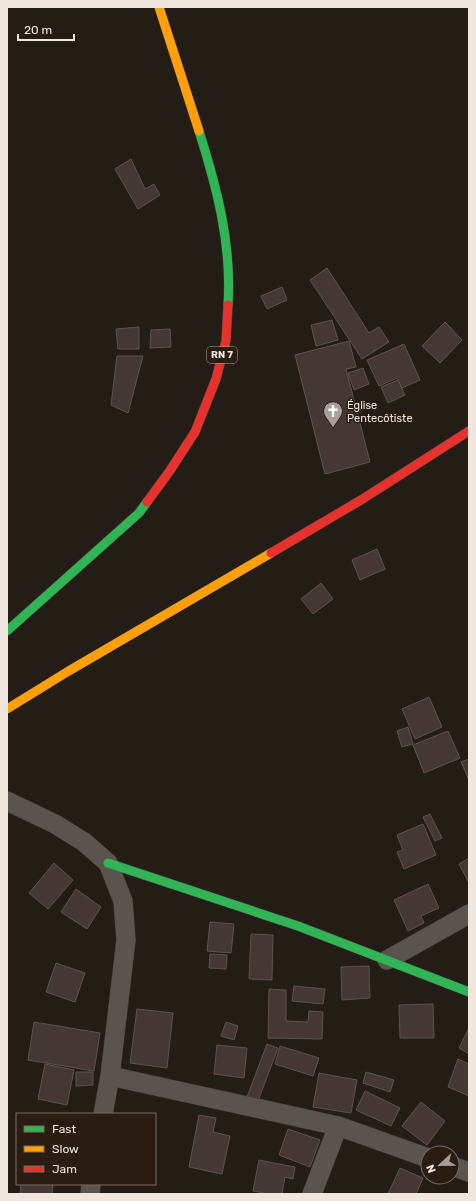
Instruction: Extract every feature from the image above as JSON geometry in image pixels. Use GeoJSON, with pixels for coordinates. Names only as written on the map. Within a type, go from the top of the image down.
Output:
{"type":"FeatureCollection","features":[{"type":"Feature","properties":{"kind":"main road","name":"RN 7"},"geometry":{"type":"LineString","coordinates":[[7,631],[139,513],[169,472],[195,432],[216,379],[226,341],[229,291],[227,253],[221,210],[208,161],[159,7]]}},
{"type":"Feature","properties":{"kind":"main road"},"geometry":{"type":"LineString","coordinates":[[7,709],[67,672],[361,500],[469,432]]}},
{"type":"Feature","properties":{"kind":"main road"},"geometry":{"type":"LineString","coordinates":[[108,863],[298,926],[469,992]]}},
{"type":"Feature","properties":{"kind":"street"},"geometry":{"type":"LineString","coordinates":[[7,801],[55,824],[84,842],[108,863],[123,901],[126,940],[110,1076],[103,1113]]}},
{"type":"Feature","properties":{"kind":"street"},"geometry":{"type":"LineString","coordinates":[[387,960],[469,914]]}},
{"type":"Feature","properties":{"kind":"street"},"geometry":{"type":"LineString","coordinates":[[110,1076],[338,1126],[420,1155]]}},
{"type":"Feature","properties":{"kind":"street"},"geometry":{"type":"LineString","coordinates":[[312,1194],[338,1126]]}},
{"type":"Feature","properties":{"kind":"building"},"geometry":{"type":"Polygon","coordinates":[[[131,159],[145,189],[154,184],[160,195],[138,209],[115,169],[131,159]]]}},
{"type":"Feature","properties":{"kind":"building"},"geometry":{"type":"Polygon","coordinates":[[[327,268],[369,333],[379,327],[389,342],[362,359],[310,280],[327,268]]]}},
{"type":"Feature","properties":{"kind":"building"},"geometry":{"type":"Polygon","coordinates":[[[282,287],[287,300],[267,309],[261,296],[282,287]]]}},
{"type":"Feature","properties":{"kind":"building"},"geometry":{"type":"Polygon","coordinates":[[[332,320],[338,340],[316,346],[311,325],[332,320]]]}},
{"type":"Feature","properties":{"kind":"building"},"geometry":{"type":"Polygon","coordinates":[[[445,322],[462,340],[440,363],[422,346],[445,322]]]}},
{"type":"Feature","properties":{"kind":"building"},"geometry":{"type":"Polygon","coordinates":[[[139,327],[139,349],[118,349],[116,329],[139,327]]]}},
{"type":"Feature","properties":{"kind":"building"},"geometry":{"type":"Polygon","coordinates":[[[170,329],[171,347],[150,348],[151,330],[170,329]]]}},
{"type":"Feature","properties":{"kind":"building","name":"Église Pentecôtiste"},"geometry":{"type":"Polygon","coordinates":[[[349,341],[356,367],[346,369],[370,462],[325,474],[295,355],[349,341]]]}},
{"type":"Feature","properties":{"kind":"building"},"geometry":{"type":"Polygon","coordinates":[[[404,344],[420,380],[402,388],[397,378],[379,386],[367,360],[404,344]]]}},
{"type":"Feature","properties":{"kind":"building"},"geometry":{"type":"Polygon","coordinates":[[[117,356],[143,356],[128,413],[111,405],[117,356]]]}},
{"type":"Feature","properties":{"kind":"building"},"geometry":{"type":"Polygon","coordinates":[[[363,368],[369,384],[354,390],[348,373],[363,368]]]}},
{"type":"Feature","properties":{"kind":"building"},"geometry":{"type":"Polygon","coordinates":[[[398,380],[405,395],[388,403],[381,387],[398,380]]]}},
{"type":"Feature","properties":{"kind":"building"},"geometry":{"type":"Polygon","coordinates":[[[377,549],[385,569],[360,580],[352,560],[377,549]]]}},
{"type":"Feature","properties":{"kind":"building"},"geometry":{"type":"Polygon","coordinates":[[[321,583],[333,599],[313,614],[301,599],[321,583]]]}},
{"type":"Feature","properties":{"kind":"building"},"geometry":{"type":"Polygon","coordinates":[[[429,697],[442,727],[415,739],[402,709],[429,697]]]}},
{"type":"Feature","properties":{"kind":"building"},"geometry":{"type":"Polygon","coordinates":[[[408,727],[413,744],[402,747],[397,731],[408,727]]]}},
{"type":"Feature","properties":{"kind":"building"},"geometry":{"type":"Polygon","coordinates":[[[448,731],[460,758],[424,773],[413,745],[448,731]]]}},
{"type":"Feature","properties":{"kind":"building"},"geometry":{"type":"Polygon","coordinates":[[[469,759],[469,780],[461,762],[469,759]]]}},
{"type":"Feature","properties":{"kind":"building"},"geometry":{"type":"Polygon","coordinates":[[[430,814],[442,838],[435,841],[423,817],[430,814]]]}},
{"type":"Feature","properties":{"kind":"building"},"geometry":{"type":"Polygon","coordinates":[[[423,824],[436,855],[404,869],[397,852],[403,850],[397,835],[423,824]]]}},
{"type":"Feature","properties":{"kind":"building"},"geometry":{"type":"Polygon","coordinates":[[[469,858],[469,883],[459,864],[469,858]]]}},
{"type":"Feature","properties":{"kind":"building"},"geometry":{"type":"Polygon","coordinates":[[[54,863],[73,880],[48,909],[29,893],[54,863]]]}},
{"type":"Feature","properties":{"kind":"building"},"geometry":{"type":"Polygon","coordinates":[[[428,884],[439,908],[421,916],[424,923],[408,931],[394,900],[428,884]]]}},
{"type":"Feature","properties":{"kind":"building"},"geometry":{"type":"Polygon","coordinates":[[[76,889],[101,907],[87,929],[61,912],[76,889]]]}},
{"type":"Feature","properties":{"kind":"building"},"geometry":{"type":"Polygon","coordinates":[[[210,922],[234,924],[231,953],[207,951],[210,922]]]}},
{"type":"Feature","properties":{"kind":"building"},"geometry":{"type":"Polygon","coordinates":[[[251,934],[273,935],[272,980],[249,979],[251,934]]]}},
{"type":"Feature","properties":{"kind":"building"},"geometry":{"type":"Polygon","coordinates":[[[210,954],[227,955],[226,969],[209,968],[210,954]]]}},
{"type":"Feature","properties":{"kind":"building"},"geometry":{"type":"Polygon","coordinates":[[[56,963],[85,973],[75,1002],[46,992],[56,963]]]}},
{"type":"Feature","properties":{"kind":"building"},"geometry":{"type":"Polygon","coordinates":[[[369,966],[370,998],[342,1000],[341,967],[369,966]]]}},
{"type":"Feature","properties":{"kind":"building"},"geometry":{"type":"Polygon","coordinates":[[[294,986],[325,989],[323,1004],[292,1001],[294,986]]]}},
{"type":"Feature","properties":{"kind":"building"},"geometry":{"type":"Polygon","coordinates":[[[269,989],[286,990],[286,1021],[308,1022],[309,1011],[323,1012],[322,1039],[268,1038],[269,989]]]}},
{"type":"Feature","properties":{"kind":"building"},"geometry":{"type":"Polygon","coordinates":[[[433,1004],[434,1038],[400,1038],[399,1005],[433,1004]]]}},
{"type":"Feature","properties":{"kind":"building"},"geometry":{"type":"Polygon","coordinates":[[[137,1009],[173,1013],[167,1068],[130,1063],[137,1009]]]}},
{"type":"Feature","properties":{"kind":"building"},"geometry":{"type":"Polygon","coordinates":[[[34,1022],[100,1033],[94,1071],[28,1060],[34,1022]]]}},
{"type":"Feature","properties":{"kind":"building"},"geometry":{"type":"Polygon","coordinates":[[[226,1022],[238,1026],[234,1040],[221,1036],[226,1022]]]}},
{"type":"Feature","properties":{"kind":"building"},"geometry":{"type":"Polygon","coordinates":[[[469,1028],[469,1054],[459,1048],[469,1028]]]}},
{"type":"Feature","properties":{"kind":"building"},"geometry":{"type":"Polygon","coordinates":[[[267,1044],[278,1048],[258,1101],[247,1097],[267,1044]]]}},
{"type":"Feature","properties":{"kind":"building"},"geometry":{"type":"Polygon","coordinates":[[[217,1045],[247,1048],[244,1078],[214,1074],[217,1045]]]}},
{"type":"Feature","properties":{"kind":"building"},"geometry":{"type":"Polygon","coordinates":[[[280,1046],[319,1058],[313,1076],[275,1064],[280,1046]]]}},
{"type":"Feature","properties":{"kind":"building"},"geometry":{"type":"Polygon","coordinates":[[[458,1059],[469,1064],[469,1096],[448,1087],[458,1059]]]}},
{"type":"Feature","properties":{"kind":"building"},"geometry":{"type":"Polygon","coordinates":[[[45,1064],[74,1070],[67,1105],[38,1099],[45,1064]]]}},
{"type":"Feature","properties":{"kind":"building"},"geometry":{"type":"Polygon","coordinates":[[[76,1072],[93,1072],[93,1085],[76,1086],[76,1072]]]}},
{"type":"Feature","properties":{"kind":"building"},"geometry":{"type":"Polygon","coordinates":[[[366,1072],[394,1080],[390,1092],[363,1083],[366,1072]]]}},
{"type":"Feature","properties":{"kind":"building"},"geometry":{"type":"Polygon","coordinates":[[[319,1073],[357,1080],[351,1113],[313,1107],[319,1073]]]}},
{"type":"Feature","properties":{"kind":"building"},"geometry":{"type":"Polygon","coordinates":[[[365,1091],[400,1108],[391,1126],[356,1110],[365,1091]]]}},
{"type":"Feature","properties":{"kind":"building"},"geometry":{"type":"Polygon","coordinates":[[[421,1102],[445,1121],[427,1145],[402,1126],[421,1102]]]}},
{"type":"Feature","properties":{"kind":"building"},"geometry":{"type":"Polygon","coordinates":[[[199,1115],[216,1118],[213,1132],[230,1136],[222,1174],[189,1167],[199,1115]]]}},
{"type":"Feature","properties":{"kind":"building"},"geometry":{"type":"Polygon","coordinates":[[[288,1129],[320,1140],[310,1167],[279,1155],[288,1129]]]}},
{"type":"Feature","properties":{"kind":"building"},"geometry":{"type":"Polygon","coordinates":[[[259,1160],[295,1167],[293,1179],[285,1177],[282,1194],[269,1194],[253,1191],[259,1160]]]}},
{"type":"Feature","properties":{"kind":"building"},"geometry":{"type":"Polygon","coordinates":[[[400,1168],[420,1177],[420,1185],[416,1194],[388,1194],[400,1168]]]}},
{"type":"Feature","properties":{"kind":"building"},"geometry":{"type":"Polygon","coordinates":[[[21,1185],[53,1185],[52,1194],[20,1194],[21,1185]]]}},
{"type":"Feature","properties":{"kind":"traffic: fast"},"geometry":{"type":"LineString","coordinates":[[199,131],[212,174],[222,217],[228,261],[228,305]]}},
{"type":"Feature","properties":{"kind":"traffic: fast"},"geometry":{"type":"LineString","coordinates":[[7,631],[139,513],[147,502]]}},
{"type":"Feature","properties":{"kind":"traffic: fast"},"geometry":{"type":"LineString","coordinates":[[108,863],[298,926],[469,992]]}},
{"type":"Feature","properties":{"kind":"traffic: slow"},"geometry":{"type":"LineString","coordinates":[[159,7],[199,131]]}},
{"type":"Feature","properties":{"kind":"traffic: slow"},"geometry":{"type":"LineString","coordinates":[[7,709],[67,672],[271,553]]}},
{"type":"Feature","properties":{"kind":"traffic: jam"},"geometry":{"type":"LineString","coordinates":[[147,502],[195,432],[216,379],[226,341],[228,305]]}},
{"type":"Feature","properties":{"kind":"traffic: jam"},"geometry":{"type":"LineString","coordinates":[[271,553],[361,500],[469,431]]}},
{"type":"Feature","properties":{"kind":"place","name":"Église Pentecôtiste"},"geometry":{"type":"Point","coordinates":[333,428]}}]}
